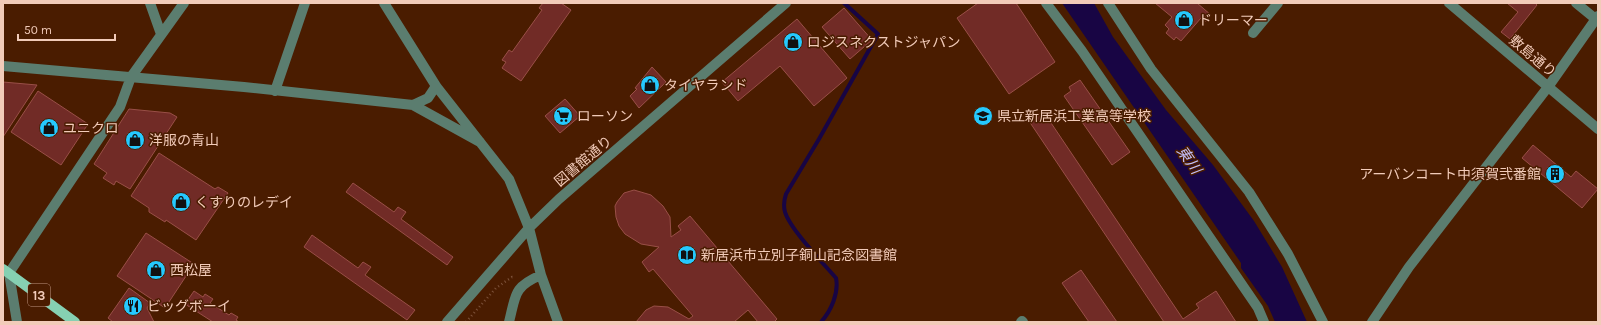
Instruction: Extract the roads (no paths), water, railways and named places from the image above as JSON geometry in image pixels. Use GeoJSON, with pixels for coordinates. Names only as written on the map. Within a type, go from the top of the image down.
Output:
{"type":"FeatureCollection","features":[{"type":"Feature","properties":{"kind":"main road","name":"13"},"geometry":{"type":"LineString","coordinates":[[6,271],[75,322]]}},
{"type":"Feature","properties":{"kind":"street"},"geometry":{"type":"LineString","coordinates":[[150,3],[161,34]]}},
{"type":"Feature","properties":{"kind":"street"},"geometry":{"type":"LineString","coordinates":[[17,322],[6,271],[120,107],[131,77],[184,3]]}},
{"type":"Feature","properties":{"kind":"street"},"geometry":{"type":"LineString","coordinates":[[275,90],[305,3]]}},
{"type":"Feature","properties":{"kind":"street"},"geometry":{"type":"LineString","coordinates":[[384,3],[436,86],[509,179],[529,228],[541,275],[558,322]]}},
{"type":"Feature","properties":{"kind":"street","name":"図書館通り"},"geometry":{"type":"LineString","coordinates":[[447,322],[529,228],[559,199],[786,3]]}},
{"type":"Feature","properties":{"kind":"street"},"geometry":{"type":"LineString","coordinates":[[1046,3],[1086,57],[1258,308],[1264,322]]}},
{"type":"Feature","properties":{"kind":"street"},"geometry":{"type":"LineString","coordinates":[[1108,3],[1151,69],[1249,192],[1288,254],[1323,322]]}},
{"type":"Feature","properties":{"kind":"street"},"geometry":{"type":"LineString","coordinates":[[1253,33],[1278,3]]}},
{"type":"Feature","properties":{"kind":"street","name":"敷島通り"},"geometry":{"type":"LineString","coordinates":[[1449,3],[1598,129]]}},
{"type":"Feature","properties":{"kind":"street"},"geometry":{"type":"LineString","coordinates":[[1372,322],[1409,267],[1548,87],[1597,18],[1576,3]]}},
{"type":"Feature","properties":{"kind":"street"},"geometry":{"type":"LineString","coordinates":[[3,66],[275,90],[413,105],[480,142]]}},
{"type":"Feature","properties":{"kind":"street"},"geometry":{"type":"LineString","coordinates":[[413,105],[428,98],[436,86]]}},
{"type":"Feature","properties":{"kind":"street"},"geometry":{"type":"LineString","coordinates":[[509,322],[518,289],[530,279],[541,275]]}},
{"type":"Feature","properties":{"kind":"water","name":"東川"},"geometry":{"type":"Polygon","coordinates":[[[1062,3],[1094,3],[1113,37],[1166,110],[1213,165],[1254,221],[1282,267],[1307,322],[1275,322],[1268,306],[1241,268],[1241,263],[1062,3]]]}},
{"type":"Feature","properties":{"kind":"waterway"},"geometry":{"type":"LineString","coordinates":[[821,322],[828,313],[833,302],[837,284],[836,278],[793,227],[785,212],[784,203],[786,194],[878,34],[844,3]]}},
{"type":"Feature","properties":{"kind":"place","name":"ドリーマー"},"geometry":{"type":"Point","coordinates":[1184,20]}},
{"type":"Feature","properties":{"kind":"place","name":"ロジスネクストジャパン"},"geometry":{"type":"Point","coordinates":[793,42]}},
{"type":"Feature","properties":{"kind":"place","name":"タイヤランド"},"geometry":{"type":"Point","coordinates":[650,85]}},
{"type":"Feature","properties":{"kind":"place","name":"ローソン"},"geometry":{"type":"Point","coordinates":[563,116]}},
{"type":"Feature","properties":{"kind":"place","name":"県立新居浜工業高等学校"},"geometry":{"type":"Point","coordinates":[983,116]}},
{"type":"Feature","properties":{"kind":"place","name":"ユニクロ"},"geometry":{"type":"Point","coordinates":[49,128]}},
{"type":"Feature","properties":{"kind":"place","name":"洋服の青山"},"geometry":{"type":"Point","coordinates":[135,140]}},
{"type":"Feature","properties":{"kind":"place","name":"アーバンコート中須賀弐番館"},"geometry":{"type":"Point","coordinates":[1555,174]}},
{"type":"Feature","properties":{"kind":"place","name":"くすりのレデイ"},"geometry":{"type":"Point","coordinates":[181,202]}},
{"type":"Feature","properties":{"kind":"place","name":"新居浜市立別子銅山記念図書館"},"geometry":{"type":"Point","coordinates":[687,255]}},
{"type":"Feature","properties":{"kind":"place","name":"西松屋"},"geometry":{"type":"Point","coordinates":[156,270]}},
{"type":"Feature","properties":{"kind":"place","name":"ビッグボーイ"},"geometry":{"type":"Point","coordinates":[133,306]}}]}
